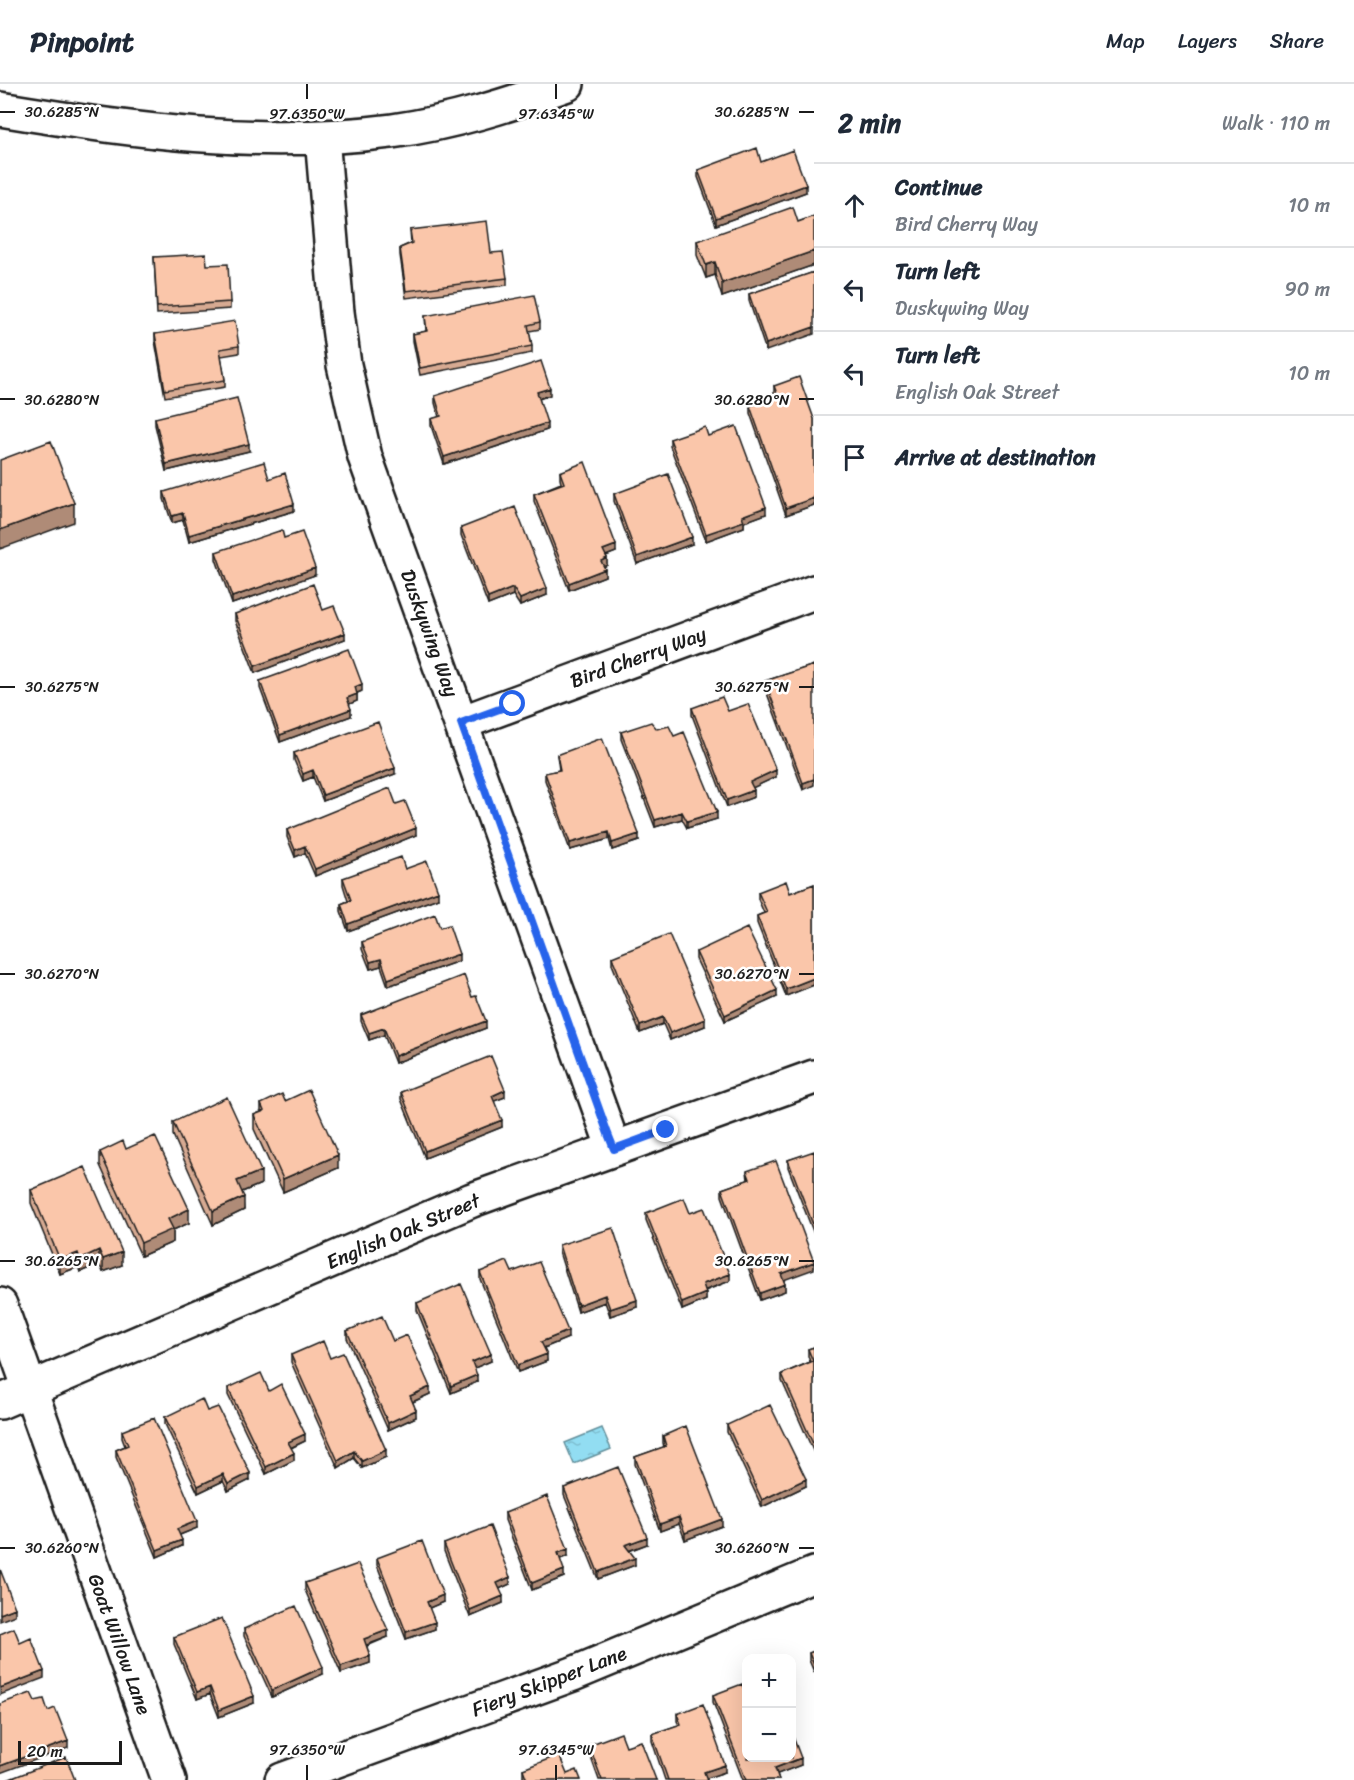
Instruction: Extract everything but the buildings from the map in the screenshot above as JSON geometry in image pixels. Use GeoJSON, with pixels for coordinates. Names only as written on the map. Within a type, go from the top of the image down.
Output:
{"type":"FeatureCollection","features":[{"type":"Feature","properties":{"kind":"street"},"geometry":{"type":"LineString","coordinates":[[0,108],[96,125],[191,136],[322,137],[394,130],[490,110],[567,84]]}},
{"type":"Feature","properties":{"kind":"street","name":"Duskywing Way"},"geometry":{"type":"LineString","coordinates":[[322,137],[337,312],[344,365],[365,457],[614,1149]]}},
{"type":"Feature","properties":{"kind":"street","name":"Bird Cherry Way"},"geometry":{"type":"LineString","coordinates":[[461,723],[814,592]]}},
{"type":"Feature","properties":{"kind":"street","name":"English Oak Street"},"geometry":{"type":"LineString","coordinates":[[0,1402],[472,1200],[814,1077]]}},
{"type":"Feature","properties":{"kind":"street","name":"Goat Willow Lane"},"geometry":{"type":"LineString","coordinates":[[0,1305],[169,1780]]}},
{"type":"Feature","properties":{"kind":"street","name":"Fiery Skipper Lane"},"geometry":{"type":"LineString","coordinates":[[282,1780],[573,1674],[814,1574]]}},
{"type":"Feature","properties":{"kind":"water"},"geometry":{"type":"Polygon","coordinates":[[[602,1428],[611,1449],[574,1464],[565,1443],[602,1428]]]}},
{"type":"Feature","properties":{"kind":"route"},"geometry":{"type":"LineString","coordinates":[[513,704],[461,723],[608,1134],[614,1149],[666,1130]]}}]}
